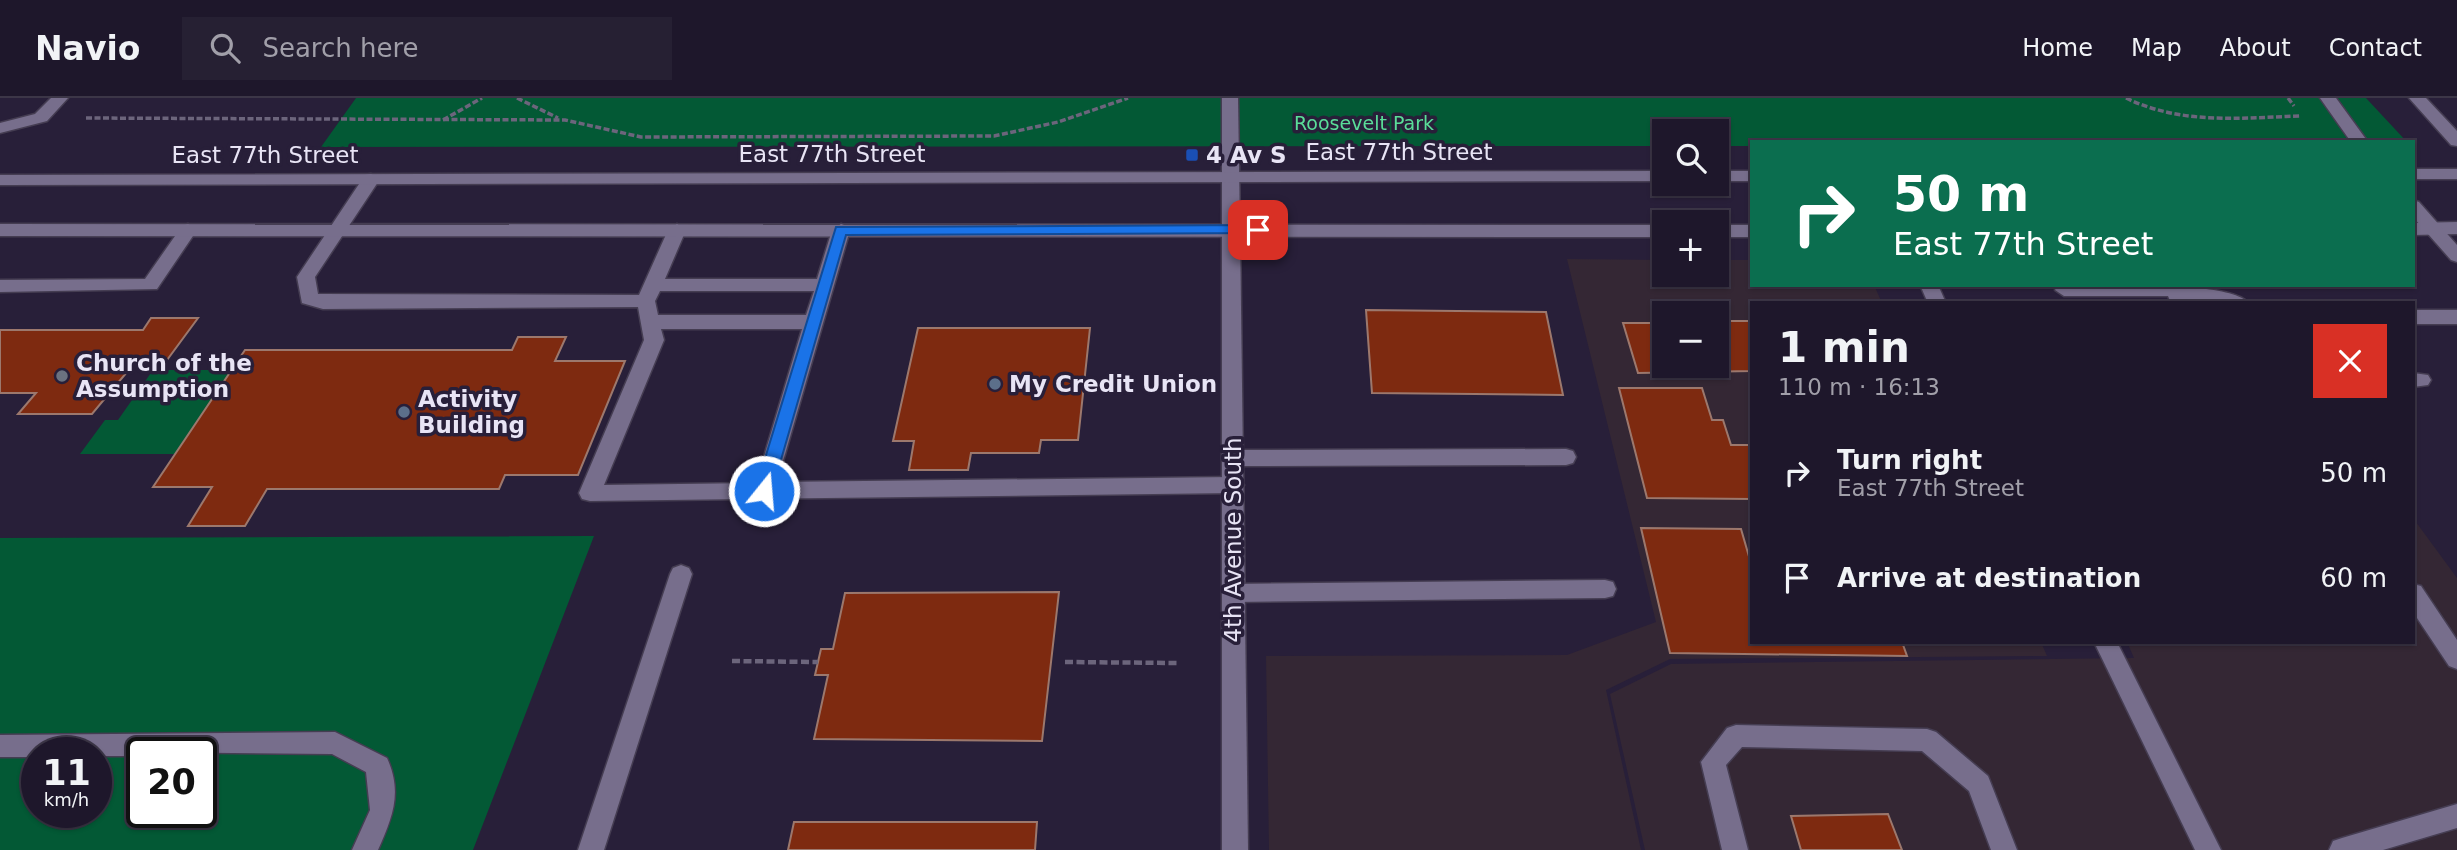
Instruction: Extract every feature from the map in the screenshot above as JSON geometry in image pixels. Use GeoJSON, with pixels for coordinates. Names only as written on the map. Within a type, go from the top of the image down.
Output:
{"type":"FeatureCollection","features":[{"type":"Feature","properties":{"kind":"street"},"geometry":{"type":"LineString","coordinates":[[0,128],[41,118],[60,98]]}},
{"type":"Feature","properties":{"kind":"street","name":"4th Avenue South"},"geometry":{"type":"LineString","coordinates":[[1230,98],[1235,850]]}},
{"type":"Feature","properties":{"kind":"street"},"geometry":{"type":"LineString","coordinates":[[2328,98],[2359,140]]}},
{"type":"Feature","properties":{"kind":"street"},"geometry":{"type":"LineString","coordinates":[[2417,98],[2457,141]]}},
{"type":"Feature","properties":{"kind":"street"},"geometry":{"type":"LineString","coordinates":[[2415,174],[2457,174]]}},
{"type":"Feature","properties":{"kind":"street","name":"East 77th Street"},"geometry":{"type":"LineString","coordinates":[[0,180],[1652,176]]}},
{"type":"Feature","properties":{"kind":"street"},"geometry":{"type":"LineString","coordinates":[[1729,176],[1750,176]]}},
{"type":"Feature","properties":{"kind":"street"},"geometry":{"type":"LineString","coordinates":[[371,179],[306,277],[309,299],[323,303],[650,302],[825,285]]}},
{"type":"Feature","properties":{"kind":"street"},"geometry":{"type":"LineString","coordinates":[[2415,208],[2457,256]]}},
{"type":"Feature","properties":{"kind":"street"},"geometry":{"type":"LineString","coordinates":[[2415,229],[2457,228]]}},
{"type":"Feature","properties":{"kind":"street"},"geometry":{"type":"LineString","coordinates":[[0,230],[1652,231]]}},
{"type":"Feature","properties":{"kind":"street"},"geometry":{"type":"LineString","coordinates":[[0,286],[150,285],[188,230]]}},
{"type":"Feature","properties":{"kind":"street"},"geometry":{"type":"LineString","coordinates":[[677,230],[650,302],[654,340],[590,493],[1233,485]]}},
{"type":"Feature","properties":{"kind":"street"},"geometry":{"type":"LineString","coordinates":[[764,491],[841,230]]}},
{"type":"Feature","properties":{"kind":"street"},"geometry":{"type":"LineString","coordinates":[[1729,231],[1750,231]]}},
{"type":"Feature","properties":{"kind":"street"},"geometry":{"type":"LineString","coordinates":[[2066,293],[2177,296],[2221,301]]}},
{"type":"Feature","properties":{"kind":"street"},"geometry":{"type":"LineString","coordinates":[[650,302],[814,322]]}},
{"type":"Feature","properties":{"kind":"street"},"geometry":{"type":"LineString","coordinates":[[2415,317],[2457,317]]}},
{"type":"Feature","properties":{"kind":"street"},"geometry":{"type":"LineString","coordinates":[[1233,458],[1566,457]]}},
{"type":"Feature","properties":{"kind":"street"},"geometry":{"type":"LineString","coordinates":[[591,850],[681,574]]}},
{"type":"Feature","properties":{"kind":"street"},"geometry":{"type":"LineString","coordinates":[[1234,593],[1605,589]]}},
{"type":"Feature","properties":{"kind":"street"},"geometry":{"type":"LineString","coordinates":[[2415,596],[2457,659]]}},
{"type":"Feature","properties":{"kind":"street"},"geometry":{"type":"LineString","coordinates":[[2106,644],[2208,850]]}},
{"type":"Feature","properties":{"kind":"street"},"geometry":{"type":"LineString","coordinates":[[1735,850],[1713,762],[1736,736],[1927,740],[1979,784],[2004,850]]}},
{"type":"Feature","properties":{"kind":"street"},"geometry":{"type":"LineString","coordinates":[[0,746],[335,743],[378,766],[383,810],[365,850]]}},
{"type":"Feature","properties":{"kind":"street"},"geometry":{"type":"LineString","coordinates":[[2342,850],[2457,816]]}},
{"type":"Feature","properties":{"kind":"path"},"geometry":{"type":"LineString","coordinates":[[442,120],[482,98]]}},
{"type":"Feature","properties":{"kind":"path"},"geometry":{"type":"LineString","coordinates":[[517,98],[552,117],[641,137],[994,136],[1105,108],[1128,98]]}},
{"type":"Feature","properties":{"kind":"path"},"geometry":{"type":"LineString","coordinates":[[2126,98],[2158,113],[2198,118],[2312,116]]}},
{"type":"Feature","properties":{"kind":"path"},"geometry":{"type":"LineString","coordinates":[[41,118],[565,120]]}},
{"type":"Feature","properties":{"kind":"path"},"geometry":{"type":"LineString","coordinates":[[732,661],[817,663]]}},
{"type":"Feature","properties":{"kind":"path"},"geometry":{"type":"LineString","coordinates":[[1065,662],[1177,663]]}},
{"type":"Feature","properties":{"kind":"shaded area"},"geometry":{"type":"Polygon","coordinates":[[[1567,259],[1652,260],[1652,287],[1729,287],[1729,260],[1750,260],[1750,287],[1875,287],[1881,301],[1750,301],[1750,644],[2042,644],[2047,656],[1670,659],[1606,690],[1641,850],[1269,850],[1266,656],[1567,655],[1656,622],[1567,259]]]}},
{"type":"Feature","properties":{"kind":"shaded area"},"geometry":{"type":"Polygon","coordinates":[[[2415,521],[2457,578],[2457,850],[1645,850],[1610,694],[1671,664],[2134,658],[2128,644],[2415,644],[2415,521]]]}},
{"type":"Feature","properties":{"kind":"green space","name":"Roosevelt Park"},"geometry":{"type":"Polygon","coordinates":[[[356,98],[2366,98],[2405,140],[1750,140],[1750,146],[1729,146],[1729,119],[1652,119],[1652,146],[321,147],[356,98]]]}},
{"type":"Feature","properties":{"kind":"green space"},"geometry":{"type":"Polygon","coordinates":[[[153,370],[231,370],[176,454],[80,454],[105,420],[118,420],[153,370]]]}},
{"type":"Feature","properties":{"kind":"green space"},"geometry":{"type":"Polygon","coordinates":[[[594,536],[473,850],[0,850],[0,538],[594,536]]]}},
{"type":"Feature","properties":{"kind":"building"},"geometry":{"type":"Polygon","coordinates":[[[1366,310],[1546,312],[1563,395],[1372,393],[1366,310]]]}},
{"type":"Feature","properties":{"kind":"building","name":"Church of the Assumption"},"geometry":{"type":"Polygon","coordinates":[[[151,318],[198,318],[167,360],[137,360],[92,414],[18,414],[36,393],[0,393],[0,330],[143,330],[151,318]]]}},
{"type":"Feature","properties":{"kind":"building"},"geometry":{"type":"Polygon","coordinates":[[[1729,321],[1750,321],[1750,371],[1729,371],[1729,321]]]}},
{"type":"Feature","properties":{"kind":"building"},"geometry":{"type":"Polygon","coordinates":[[[1623,323],[1652,323],[1652,373],[1638,373],[1623,323]]]}},
{"type":"Feature","properties":{"kind":"building","name":"My Credit Union"},"geometry":{"type":"Polygon","coordinates":[[[918,328],[1090,328],[1078,440],[1041,440],[1039,453],[971,453],[968,470],[909,470],[914,441],[893,441],[918,328]]]}},
{"type":"Feature","properties":{"kind":"building","name":"Activity Building"},"geometry":{"type":"Polygon","coordinates":[[[518,337],[566,337],[555,361],[625,361],[578,475],[505,475],[499,489],[267,489],[245,526],[188,526],[212,487],[153,487],[245,350],[512,350],[518,337]]]}},
{"type":"Feature","properties":{"kind":"building"},"geometry":{"type":"Polygon","coordinates":[[[1619,388],[1702,388],[1712,420],[1723,420],[1731,445],[1750,445],[1750,499],[1647,498],[1619,388]]]}},
{"type":"Feature","properties":{"kind":"building"},"geometry":{"type":"Polygon","coordinates":[[[1641,528],[1741,529],[1750,560],[1750,644],[1903,644],[1907,656],[1670,653],[1641,528]]]}},
{"type":"Feature","properties":{"kind":"building"},"geometry":{"type":"Polygon","coordinates":[[[1059,592],[1042,741],[814,739],[828,675],[815,675],[821,649],[833,649],[845,593],[1059,592]]]}},
{"type":"Feature","properties":{"kind":"building"},"geometry":{"type":"Polygon","coordinates":[[[1888,814],[1902,850],[1801,850],[1791,816],[1888,814]]]}},
{"type":"Feature","properties":{"kind":"building"},"geometry":{"type":"Polygon","coordinates":[[[794,822],[1037,822],[1035,850],[788,850],[794,822]]]}},
{"type":"Feature","properties":{"kind":"place","name":"4 Av S"},"geometry":{"type":"Point","coordinates":[1192,155]}},
{"type":"Feature","properties":{"kind":"place","name":"Church of the Assumption"},"geometry":{"type":"Point","coordinates":[62,376]}},
{"type":"Feature","properties":{"kind":"place","name":"My Credit Union"},"geometry":{"type":"Point","coordinates":[995,384]}},
{"type":"Feature","properties":{"kind":"place","name":"Activity Building"},"geometry":{"type":"Point","coordinates":[404,412]}},
{"type":"Feature","properties":{"kind":"route"},"geometry":{"type":"LineString","coordinates":[[764,491],[841,230],[1258,230]]}}]}
